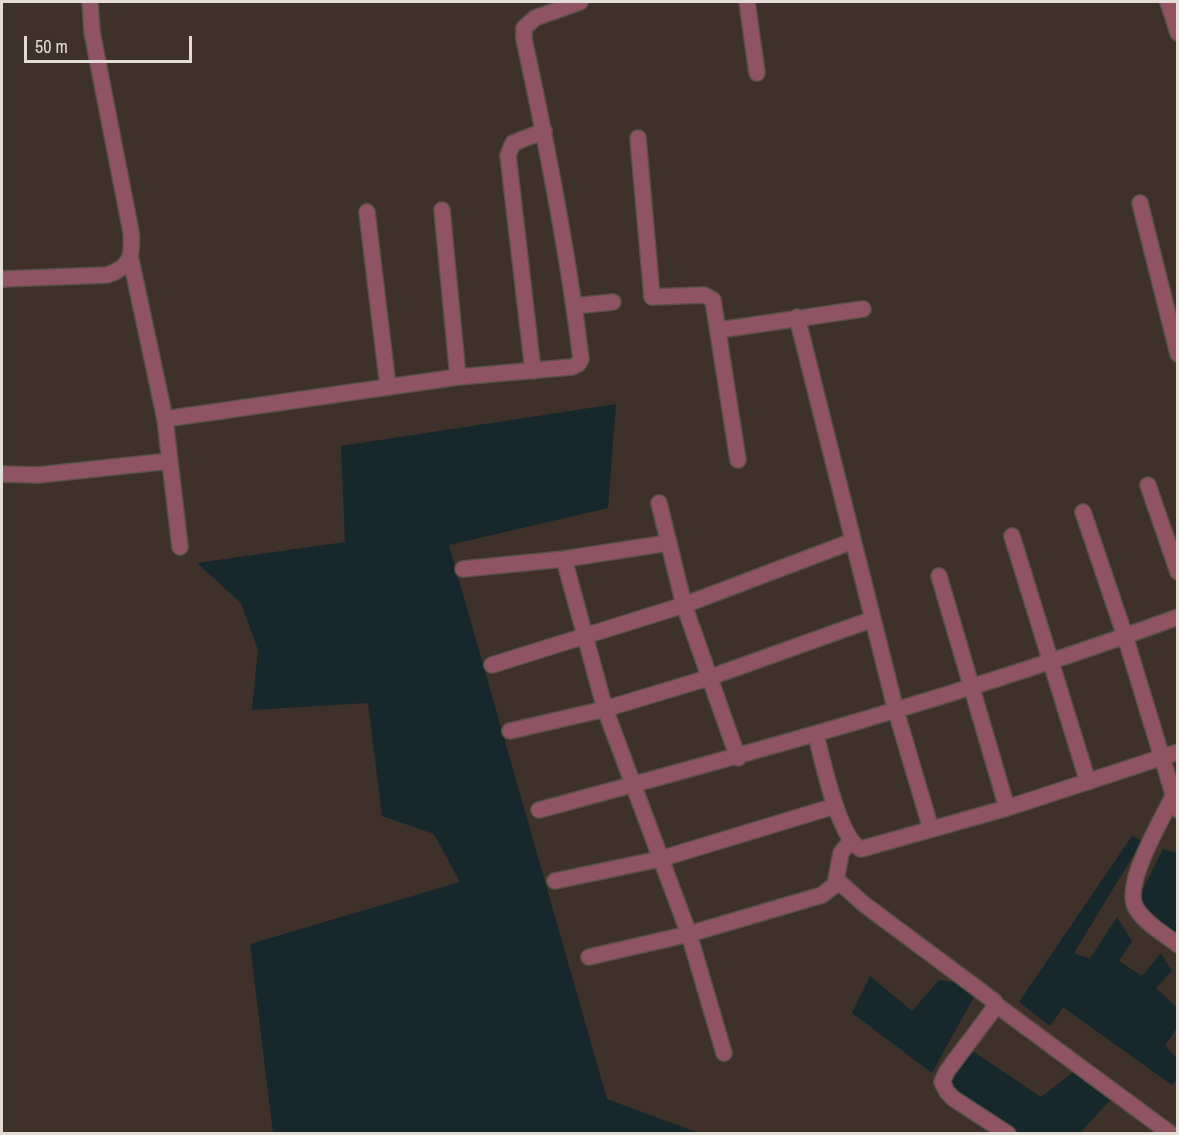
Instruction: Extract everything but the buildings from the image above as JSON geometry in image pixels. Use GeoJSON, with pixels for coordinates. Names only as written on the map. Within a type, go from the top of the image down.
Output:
{"type":"FeatureCollection","features":[{"type":"Feature","properties":{"kind":"street"},"geometry":{"type":"LineString","coordinates":[[90,2],[92,32],[131,232],[133,252],[131,260],[165,419],[180,547]]}},
{"type":"Feature","properties":{"kind":"street"},"geometry":{"type":"LineString","coordinates":[[165,419],[458,377],[533,371],[578,364],[581,359],[574,306],[544,131],[524,39],[524,28],[534,18],[580,2]]}},
{"type":"Feature","properties":{"kind":"street"},"geometry":{"type":"LineString","coordinates":[[747,2],[757,73]]}},
{"type":"Feature","properties":{"kind":"street"},"geometry":{"type":"LineString","coordinates":[[1168,2],[1178,33]]}},
{"type":"Feature","properties":{"kind":"street"},"geometry":{"type":"LineString","coordinates":[[533,371],[508,155],[513,143],[544,131]]}},
{"type":"Feature","properties":{"kind":"street"},"geometry":{"type":"LineString","coordinates":[[638,138],[652,297],[710,297],[716,306],[738,460]]}},
{"type":"Feature","properties":{"kind":"street"},"geometry":{"type":"LineString","coordinates":[[1140,203],[1178,354]]}},
{"type":"Feature","properties":{"kind":"street"},"geometry":{"type":"LineString","coordinates":[[442,210],[458,377]]}},
{"type":"Feature","properties":{"kind":"street"},"geometry":{"type":"LineString","coordinates":[[367,212],[388,387]]}},
{"type":"Feature","properties":{"kind":"street"},"geometry":{"type":"LineString","coordinates":[[2,279],[106,275],[120,271],[131,260]]}},
{"type":"Feature","properties":{"kind":"street"},"geometry":{"type":"LineString","coordinates":[[574,306],[613,302]]}},
{"type":"Feature","properties":{"kind":"street"},"geometry":{"type":"LineString","coordinates":[[719,330],[863,309]]}},
{"type":"Feature","properties":{"kind":"street"},"geometry":{"type":"LineString","coordinates":[[797,317],[896,711],[931,829]]}},
{"type":"Feature","properties":{"kind":"street"},"geometry":{"type":"LineString","coordinates":[[2,474],[38,475],[170,461]]}},
{"type":"Feature","properties":{"kind":"street"},"geometry":{"type":"LineString","coordinates":[[1148,485],[1178,572]]}},
{"type":"Feature","properties":{"kind":"street"},"geometry":{"type":"LineString","coordinates":[[659,503],[684,605],[738,758]]}},
{"type":"Feature","properties":{"kind":"street"},"geometry":{"type":"LineString","coordinates":[[1083,512],[1125,636],[1170,754],[1175,803],[1137,873],[1132,898],[1141,914],[1178,945]]}},
{"type":"Feature","properties":{"kind":"street"},"geometry":{"type":"LineString","coordinates":[[1012,536],[1088,782]]}},
{"type":"Feature","properties":{"kind":"street"},"geometry":{"type":"LineString","coordinates":[[492,665],[684,605],[853,541]]}},
{"type":"Feature","properties":{"kind":"street"},"geometry":{"type":"LineString","coordinates":[[463,569],[564,560],[668,543]]}},
{"type":"Feature","properties":{"kind":"street"},"geometry":{"type":"LineString","coordinates":[[564,560],[605,709],[688,934],[724,1053]]}},
{"type":"Feature","properties":{"kind":"street"},"geometry":{"type":"LineString","coordinates":[[939,576],[1007,808]]}},
{"type":"Feature","properties":{"kind":"street"},"geometry":{"type":"LineString","coordinates":[[539,810],[738,758],[896,711],[1178,617]]}},
{"type":"Feature","properties":{"kind":"street"},"geometry":{"type":"LineString","coordinates":[[510,731],[605,709],[708,678],[873,619]]}},
{"type":"Feature","properties":{"kind":"street"},"geometry":{"type":"LineString","coordinates":[[816,735],[835,806],[856,846],[868,848],[1007,808],[1170,754]]}},
{"type":"Feature","properties":{"kind":"street"},"geometry":{"type":"LineString","coordinates":[[555,881],[660,858],[835,806]]}},
{"type":"Feature","properties":{"kind":"street"},"geometry":{"type":"LineString","coordinates":[[589,957],[688,934],[817,897],[832,888],[837,880],[841,853],[852,840]]}},
{"type":"Feature","properties":{"kind":"street"},"geometry":{"type":"LineString","coordinates":[[837,880],[865,904],[992,998],[995,1004],[1171,1134]]}},
{"type":"Feature","properties":{"kind":"street"},"geometry":{"type":"LineString","coordinates":[[995,1004],[947,1071],[942,1082],[954,1099],[1008,1134]]}},
{"type":"Feature","properties":{"kind":"shaded area"},"geometry":{"type":"Polygon","coordinates":[[[616,404],[608,508],[449,545],[607,1099],[699,1133],[273,1133],[250,944],[460,882],[434,834],[382,816],[368,703],[252,710],[258,650],[241,603],[197,563],[345,542],[341,446],[616,404]]]}},
{"type":"Feature","properties":{"kind":"shaded area"},"geometry":{"type":"Polygon","coordinates":[[[1132,836],[1142,841],[1074,953],[1090,959],[1117,917],[1132,941],[1119,961],[1142,976],[1161,953],[1172,971],[1156,988],[1177,1008],[1177,1028],[1165,1045],[1177,1059],[1177,1079],[1172,1085],[1063,1007],[1050,1026],[1019,1002],[1132,836]]]}},
{"type":"Feature","properties":{"kind":"shaded area"},"geometry":{"type":"Polygon","coordinates":[[[1163,849],[1177,853],[1177,937],[1138,899],[1163,849]]]}},
{"type":"Feature","properties":{"kind":"shaded area"},"geometry":{"type":"Polygon","coordinates":[[[870,976],[912,1011],[939,980],[980,986],[932,1073],[852,1013],[870,976]]]}},
{"type":"Feature","properties":{"kind":"shaded area"},"geometry":{"type":"Polygon","coordinates":[[[971,1050],[1041,1097],[1081,1066],[1114,1096],[1080,1133],[1019,1134],[943,1094],[971,1050]]]}}]}
